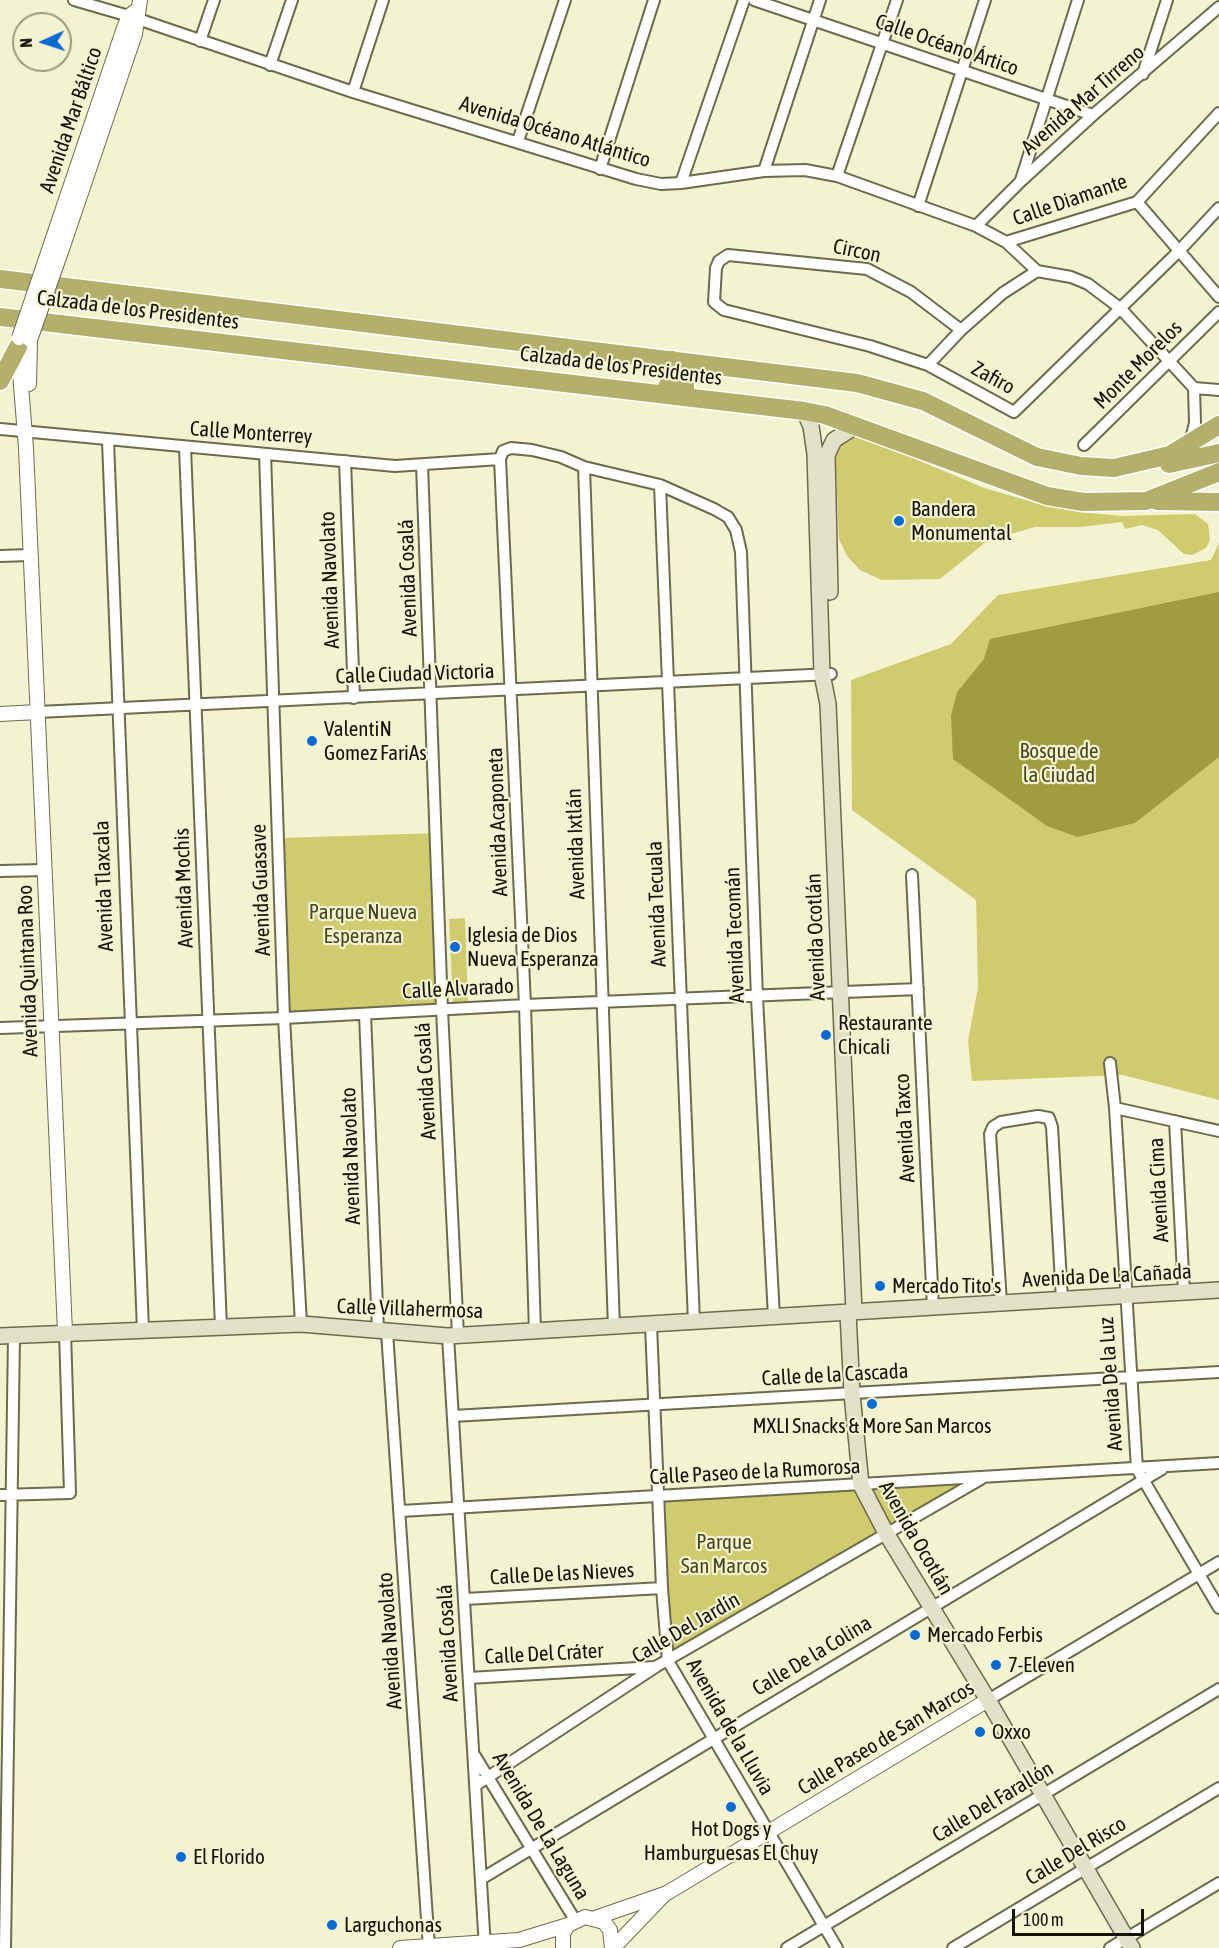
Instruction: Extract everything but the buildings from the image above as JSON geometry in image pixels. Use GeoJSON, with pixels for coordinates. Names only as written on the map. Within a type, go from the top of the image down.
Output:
{"type":"FeatureCollection","features":[{"type":"Feature","properties":{"kind":"highway","name":"Calzada de los Presidentes"},"geometry":{"type":"LineString","coordinates":[[0,279],[673,360],[885,388],[950,413],[1020,450],[1059,463],[1114,468],[1188,452],[1216,430]]}},
{"type":"Feature","properties":{"kind":"highway","name":"Calzada de los Presidentes"},"geometry":{"type":"LineString","coordinates":[[0,317],[804,411],[856,426],[1047,496],[1083,502],[1146,501],[1219,472]]}},
{"type":"Feature","properties":{"kind":"highway"},"geometry":{"type":"LineString","coordinates":[[0,381],[23,342]]}},
{"type":"Feature","properties":{"kind":"highway"},"geometry":{"type":"LineString","coordinates":[[665,393],[671,381],[673,360]]}},
{"type":"Feature","properties":{"kind":"highway"},"geometry":{"type":"LineString","coordinates":[[685,396],[685,378],[694,363]]}},
{"type":"Feature","properties":{"kind":"highway"},"geometry":{"type":"LineString","coordinates":[[1188,452],[1219,453]]}},
{"type":"Feature","properties":{"kind":"highway"},"geometry":{"type":"LineString","coordinates":[[1146,501],[1219,502]]}},
{"type":"Feature","properties":{"kind":"main road","name":"Avenida Ocotlán"},"geometry":{"type":"LineString","coordinates":[[804,411],[811,426],[815,454],[828,704],[851,1312],[852,1394],[861,1485],[886,1533],[1044,1794],[1129,1943]]}},
{"type":"Feature","properties":{"kind":"main road","name":"Avenida Ocotlán"},"geometry":{"type":"LineString","coordinates":[[826,674],[827,455],[834,440],[856,426]]}},
{"type":"Feature","properties":{"kind":"main road","name":"Avenida De La Cañada"},"geometry":{"type":"LineString","coordinates":[[851,1312],[1219,1290]]}},
{"type":"Feature","properties":{"kind":"main road","name":"Calle Villahermosa"},"geometry":{"type":"LineString","coordinates":[[7,1336],[301,1324],[453,1336],[851,1312]]}},
{"type":"Feature","properties":{"kind":"street","name":"Avenida Océano Atlántico"},"geometry":{"type":"LineString","coordinates":[[75,0],[136,11],[200,41],[270,65],[518,141],[600,169],[661,184],[764,171],[804,170],[837,176],[976,226],[1006,242],[1037,271]]}},
{"type":"Feature","properties":{"kind":"street"},"geometry":{"type":"LineString","coordinates":[[200,41],[214,0]]}},
{"type":"Feature","properties":{"kind":"street"},"geometry":{"type":"LineString","coordinates":[[270,65],[292,0]]}},
{"type":"Feature","properties":{"kind":"street"},"geometry":{"type":"LineString","coordinates":[[353,92],[383,0]]}},
{"type":"Feature","properties":{"kind":"street"},"geometry":{"type":"LineString","coordinates":[[518,141],[565,0]]}},
{"type":"Feature","properties":{"kind":"street"},"geometry":{"type":"LineString","coordinates":[[600,169],[654,0]]}},
{"type":"Feature","properties":{"kind":"street"},"geometry":{"type":"LineString","coordinates":[[681,183],[744,0]]}},
{"type":"Feature","properties":{"kind":"street","name":"Calle Océano Ártico"},"geometry":{"type":"LineString","coordinates":[[754,0],[1093,115]]}},
{"type":"Feature","properties":{"kind":"street"},"geometry":{"type":"LineString","coordinates":[[764,171],[820,0]]}},
{"type":"Feature","properties":{"kind":"street"},"geometry":{"type":"LineString","coordinates":[[837,176],[897,0]]}},
{"type":"Feature","properties":{"kind":"street"},"geometry":{"type":"LineString","coordinates":[[918,206],[984,0]]}},
{"type":"Feature","properties":{"kind":"street"},"geometry":{"type":"LineString","coordinates":[[1021,181],[1078,0]]}},
{"type":"Feature","properties":{"kind":"street"},"geometry":{"type":"LineString","coordinates":[[1143,74],[1167,0]]}},
{"type":"Feature","properties":{"kind":"street","name":"Avenida Mar Tirreno"},"geometry":{"type":"LineString","coordinates":[[976,226],[1093,115],[1219,7]]}},
{"type":"Feature","properties":{"kind":"street","name":"Avenida Mar Báltico"},"geometry":{"type":"LineString","coordinates":[[23,342],[136,11]]}},
{"type":"Feature","properties":{"kind":"street","name":"Calle Diamante"},"geometry":{"type":"LineString","coordinates":[[1006,242],[1137,202],[1219,113]]}},
{"type":"Feature","properties":{"kind":"street"},"geometry":{"type":"LineString","coordinates":[[1137,202],[1219,297]]}},
{"type":"Feature","properties":{"kind":"street","name":"Zafiro"},"geometry":{"type":"LineString","coordinates":[[714,302],[730,313],[870,346],[928,365],[1010,411],[1017,411],[1179,251],[1219,208]]}},
{"type":"Feature","properties":{"kind":"street","name":"Circon"},"geometry":{"type":"LineString","coordinates":[[714,302],[716,268],[719,261],[728,255],[867,269],[911,292],[961,330]]}},
{"type":"Feature","properties":{"kind":"street"},"geometry":{"type":"LineString","coordinates":[[928,365],[961,330],[1003,293],[1037,271],[1071,277],[1088,284],[1120,308],[1194,388],[1195,423],[1188,452]]}},
{"type":"Feature","properties":{"kind":"street","name":"Monte Morelos"},"geometry":{"type":"LineString","coordinates":[[1084,446],[1219,312]]}},
{"type":"Feature","properties":{"kind":"street","name":"Avenida Quintana Roo"},"geometry":{"type":"LineString","coordinates":[[6,1495],[70,1493],[23,342]]}},
{"type":"Feature","properties":{"kind":"street"},"geometry":{"type":"LineString","coordinates":[[1194,388],[1219,390]]}},
{"type":"Feature","properties":{"kind":"street","name":"Calle Monterrey"},"geometry":{"type":"LineString","coordinates":[[0,429],[185,448],[329,458],[345,462],[422,465],[501,457],[511,448],[532,450],[561,457],[584,467],[660,485],[698,500],[728,517],[736,530],[741,552]]}},
{"type":"Feature","properties":{"kind":"street","name":"Avenida Tlaxcala"},"geometry":{"type":"LineString","coordinates":[[108,441],[129,1022],[143,1330]]}},
{"type":"Feature","properties":{"kind":"street","name":"Avenida Mochis"},"geometry":{"type":"LineString","coordinates":[[185,448],[221,1326]]}},
{"type":"Feature","properties":{"kind":"street","name":"Avenida Guasave"},"geometry":{"type":"LineString","coordinates":[[264,454],[275,701],[284,1018],[301,1324]]}},
{"type":"Feature","properties":{"kind":"street","name":"Avenida Acaponeta"},"geometry":{"type":"LineString","coordinates":[[501,457],[525,1005],[535,1332]]}},
{"type":"Feature","properties":{"kind":"street","name":"Avenida Navolato"},"geometry":{"type":"LineString","coordinates":[[345,462],[354,698]]}},
{"type":"Feature","properties":{"kind":"street","name":"Avenida Cosalá"},"geometry":{"type":"LineString","coordinates":[[422,465],[432,695],[453,1336],[453,1416],[485,1945]]}},
{"type":"Feature","properties":{"kind":"street","name":"Avenida Ixtlán"},"geometry":{"type":"LineString","coordinates":[[584,467],[614,1327]]}},
{"type":"Feature","properties":{"kind":"street","name":"Avenida Tecuala"},"geometry":{"type":"LineString","coordinates":[[660,485],[694,1322]]}},
{"type":"Feature","properties":{"kind":"street","name":"Avenida Tecomán"},"geometry":{"type":"LineString","coordinates":[[741,552],[757,998],[774,1317]]}},
{"type":"Feature","properties":{"kind":"street"},"geometry":{"type":"LineString","coordinates":[[0,556],[30,555]]}},
{"type":"Feature","properties":{"kind":"street","name":"Calle Ciudad Victoria"},"geometry":{"type":"LineString","coordinates":[[0,714],[744,680],[826,674]]}},
{"type":"Feature","properties":{"kind":"street"},"geometry":{"type":"LineString","coordinates":[[0,871],[45,870]]}},
{"type":"Feature","properties":{"kind":"street","name":"Avenida Taxco"},"geometry":{"type":"LineString","coordinates":[[912,875],[933,1307]]}},
{"type":"Feature","properties":{"kind":"street","name":"Calle Alvarado"},"geometry":{"type":"LineString","coordinates":[[0,1028],[284,1018],[525,1005],[757,998],[918,989]]}},
{"type":"Feature","properties":{"kind":"street","name":"Avenida Navolato"},"geometry":{"type":"LineString","coordinates":[[365,1014],[382,1332],[401,1511],[429,1947]]}},
{"type":"Feature","properties":{"kind":"street","name":"Avenida De la Luz"},"geometry":{"type":"LineString","coordinates":[[1110,1063],[1115,1108],[1137,1469],[1219,1608]]}},
{"type":"Feature","properties":{"kind":"street"},"geometry":{"type":"LineString","coordinates":[[1115,1108],[1219,1131]]}},
{"type":"Feature","properties":{"kind":"street"},"geometry":{"type":"LineString","coordinates":[[1001,1303],[990,1134],[993,1127],[1001,1122],[1038,1116],[1049,1118],[1052,1127],[1062,1299]]}},
{"type":"Feature","properties":{"kind":"street","name":"Avenida Cima"},"geometry":{"type":"LineString","coordinates":[[1175,1121],[1184,1292]]}},
{"type":"Feature","properties":{"kind":"street","name":"Avenida de la Lluvia"},"geometry":{"type":"LineString","coordinates":[[651,1325],[662,1588],[668,1661],[837,1948]]}},
{"type":"Feature","properties":{"kind":"street"},"geometry":{"type":"LineString","coordinates":[[5,1948],[3,1809],[7,1336]]}},
{"type":"Feature","properties":{"kind":"street","name":"Calle de la Cascada"},"geometry":{"type":"LineString","coordinates":[[453,1416],[1219,1372]]}},
{"type":"Feature","properties":{"kind":"street","name":"Calle Paseo de la Rumorosa"},"geometry":{"type":"LineString","coordinates":[[401,1511],[1219,1463]]}},
{"type":"Feature","properties":{"kind":"street","name":"Calle De la Colina"},"geometry":{"type":"LineString","coordinates":[[481,1879],[1164,1467]]}},
{"type":"Feature","properties":{"kind":"street","name":"Calle Del Jardín"},"geometry":{"type":"LineString","coordinates":[[476,1785],[657,1666],[983,1478]]}},
{"type":"Feature","properties":{"kind":"street","name":"Calle Paseo de San Marcos"},"geometry":{"type":"LineString","coordinates":[[400,1948],[485,1945],[519,1940],[571,1922],[595,1918],[667,1893],[1219,1562]]}},
{"type":"Feature","properties":{"kind":"street","name":"Calle De las Nieves"},"geometry":{"type":"LineString","coordinates":[[465,1599],[662,1588]]}},
{"type":"Feature","properties":{"kind":"street","name":"Calle Del Cráter"},"geometry":{"type":"LineString","coordinates":[[469,1677],[657,1666]]}},
{"type":"Feature","properties":{"kind":"street","name":"Calle Del Farallón"},"geometry":{"type":"LineString","coordinates":[[787,1948],[1219,1689]]}},
{"type":"Feature","properties":{"kind":"street","name":"Avenida De La Laguna"},"geometry":{"type":"LineString","coordinates":[[474,1753],[571,1922]]}},
{"type":"Feature","properties":{"kind":"street","name":"Calle Del Risco"},"geometry":{"type":"LineString","coordinates":[[953,1948],[1219,1788]]}},
{"type":"Feature","properties":{"kind":"street"},"geometry":{"type":"LineString","coordinates":[[1110,1948],[1129,1943],[1219,1883]]}},
{"type":"Feature","properties":{"kind":"street","name":"Calle Paseo de San Marcos"},"geometry":{"type":"LineString","coordinates":[[613,1948],[667,1893]]}},
{"type":"Feature","properties":{"kind":"street"},"geometry":{"type":"LineString","coordinates":[[595,1918],[610,1930],[613,1948]]}},
{"type":"Feature","properties":{"kind":"street"},"geometry":{"type":"LineString","coordinates":[[563,1948],[563,1933],[571,1922]]}},
{"type":"Feature","properties":{"kind":"green space"},"geometry":{"type":"Polygon","coordinates":[[[854,433],[984,488],[1036,503],[1079,512],[1123,516],[1195,514],[1208,524],[1210,540],[1206,548],[1192,555],[1184,554],[1158,530],[1142,525],[1125,529],[1122,522],[1081,527],[1035,527],[987,541],[940,579],[882,580],[860,570],[847,556],[839,539],[835,448],[854,433]]]}},
{"type":"Feature","properties":{"kind":"green space","name":"Bosque de la Ciudad"},"geometry":{"type":"Polygon","coordinates":[[[1219,543],[1219,1100],[1123,1075],[972,1081],[968,1041],[978,987],[976,900],[852,810],[851,680],[951,644],[998,595],[1211,560],[1219,543]]]}},
{"type":"Feature","properties":{"kind":"green space","name":"Parque Nueva Esperanza"},"geometry":{"type":"Polygon","coordinates":[[[438,833],[446,1010],[287,1017],[282,838],[438,833]]]}},
{"type":"Feature","properties":{"kind":"green space"},"geometry":{"type":"Polygon","coordinates":[[[465,918],[468,1001],[453,1002],[449,919],[465,918]]]}},
{"type":"Feature","properties":{"kind":"green space","name":"Parque San Marcos"},"geometry":{"type":"Polygon","coordinates":[[[962,1484],[892,1526],[861,1486],[854,1488],[881,1536],[672,1654],[659,1498],[877,1485],[962,1484]]]}},
{"type":"Feature","properties":{"kind":"shaded area"},"geometry":{"type":"Polygon","coordinates":[[[1219,592],[1219,757],[1135,823],[1078,837],[1047,826],[953,759],[951,716],[957,692],[984,659],[990,639],[1219,592]]]}},
{"type":"Feature","properties":{"kind":"place","name":"Bandera Monumental"},"geometry":{"type":"Point","coordinates":[899,521]}},
{"type":"Feature","properties":{"kind":"place","name":"ValentiN Gomez FariAs"},"geometry":{"type":"Point","coordinates":[312,741]}},
{"type":"Feature","properties":{"kind":"place","name":"Iglesia de Dios Nueva Esperanza"},"geometry":{"type":"Point","coordinates":[455,947]}},
{"type":"Feature","properties":{"kind":"place","name":"Restaurante Chicali"},"geometry":{"type":"Point","coordinates":[826,1035]}},
{"type":"Feature","properties":{"kind":"place","name":"Mercado Tito's"},"geometry":{"type":"Point","coordinates":[880,1286]}},
{"type":"Feature","properties":{"kind":"place","name":"MXLI Snacks & More San Marcos"},"geometry":{"type":"Point","coordinates":[872,1404]}},
{"type":"Feature","properties":{"kind":"place","name":"Mercado Ferbis"},"geometry":{"type":"Point","coordinates":[915,1635]}},
{"type":"Feature","properties":{"kind":"place","name":"7-Eleven"},"geometry":{"type":"Point","coordinates":[996,1665]}},
{"type":"Feature","properties":{"kind":"place","name":"Oxxo"},"geometry":{"type":"Point","coordinates":[980,1732]}},
{"type":"Feature","properties":{"kind":"place","name":"Hot Dogs y Hamburguesas El Chuy"},"geometry":{"type":"Point","coordinates":[731,1807]}},
{"type":"Feature","properties":{"kind":"place","name":"El Florido"},"geometry":{"type":"Point","coordinates":[181,1857]}},
{"type":"Feature","properties":{"kind":"place","name":"Larguchonas"},"geometry":{"type":"Point","coordinates":[332,1925]}}]}
